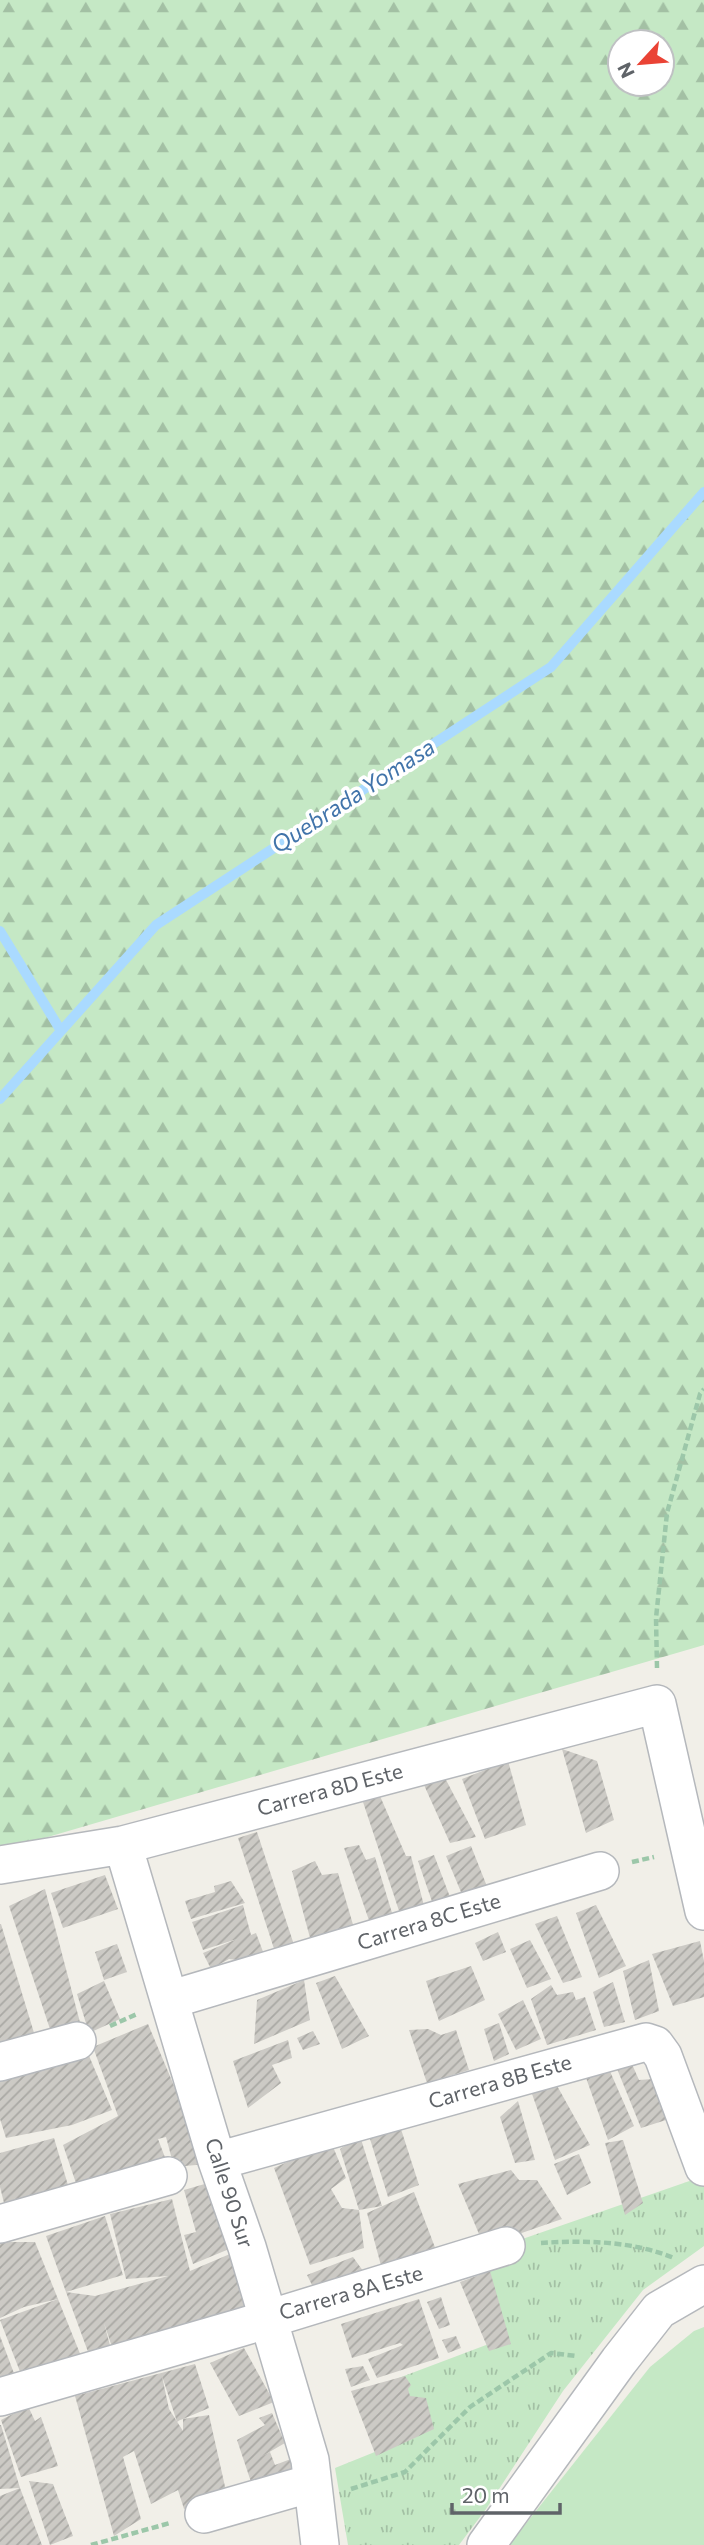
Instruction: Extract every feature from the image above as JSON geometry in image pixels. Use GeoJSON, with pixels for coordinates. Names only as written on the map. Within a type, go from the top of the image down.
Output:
{"type":"FeatureCollection","features":[{"type":"Feature","properties":{"kind":"street","name":"Carrera 8D Este"},"geometry":{"type":"LineString","coordinates":[[0,1865],[123,1845],[657,1704]]}},
{"type":"Feature","properties":{"kind":"street"},"geometry":{"type":"LineString","coordinates":[[657,1704],[704,1911]]}},
{"type":"Feature","properties":{"kind":"street","name":"Calle 90 Sur"},"geometry":{"type":"LineString","coordinates":[[123,1845],[310,2460],[320,2545]]}},
{"type":"Feature","properties":{"kind":"street","name":"Carrera 8C Este"},"geometry":{"type":"LineString","coordinates":[[169,2000],[600,1871]]}},
{"type":"Feature","properties":{"kind":"street"},"geometry":{"type":"LineString","coordinates":[[0,2062],[76,2041]]}},
{"type":"Feature","properties":{"kind":"street","name":"Carrera 8B Este"},"geometry":{"type":"LineString","coordinates":[[217,2161],[646,2042],[655,2045],[663,2056],[704,2167]]}},
{"type":"Feature","properties":{"kind":"street"},"geometry":{"type":"LineString","coordinates":[[0,2224],[168,2176]]}},
{"type":"Feature","properties":{"kind":"street","name":"Carrera 8A Este"},"geometry":{"type":"LineString","coordinates":[[0,2397],[506,2246]]}},
{"type":"Feature","properties":{"kind":"street"},"geometry":{"type":"LineString","coordinates":[[486,2545],[659,2310],[704,2284]]}},
{"type":"Feature","properties":{"kind":"street"},"geometry":{"type":"LineString","coordinates":[[204,2514],[312,2492]]}},
{"type":"Feature","properties":{"kind":"path"},"geometry":{"type":"LineString","coordinates":[[657,1704],[656,1618],[667,1513],[700,1394],[704,1389]]}},
{"type":"Feature","properties":{"kind":"path"},"geometry":{"type":"LineString","coordinates":[[600,1871],[689,1847]]}},
{"type":"Feature","properties":{"kind":"path"},"geometry":{"type":"LineString","coordinates":[[506,2246],[569,2241],[616,2244],[677,2259]]}},
{"type":"Feature","properties":{"kind":"path"},"geometry":{"type":"LineString","coordinates":[[312,2492],[405,2472],[470,2407],[551,2354],[619,2361]]}},
{"type":"Feature","properties":{"kind":"path"},"geometry":{"type":"LineString","coordinates":[[91,2545],[204,2514]]}},
{"type":"Feature","properties":{"kind":"green space"},"geometry":{"type":"Polygon","coordinates":[[[0,0],[704,0],[704,1645],[0,1851],[0,0]]]}},
{"type":"Feature","properties":{"kind":"green space"},"geometry":{"type":"Polygon","coordinates":[[[701,2177],[704,2185],[704,2246],[643,2290],[563,2391],[486,2509],[459,2545],[348,2545],[335,2468],[407,2439],[388,2382],[502,2339],[482,2253],[701,2177]]]}},
{"type":"Feature","properties":{"kind":"green space"},"geometry":{"type":"Polygon","coordinates":[[[704,2327],[704,2545],[509,2545],[650,2367],[694,2331],[704,2327]]]}},
{"type":"Feature","properties":{"kind":"building"},"geometry":{"type":"Polygon","coordinates":[[[562,1749],[597,1761],[614,1820],[586,1833],[562,1749]]]}},
{"type":"Feature","properties":{"kind":"building"},"geometry":{"type":"Polygon","coordinates":[[[508,1761],[526,1825],[485,1839],[462,1779],[508,1761]]]}},
{"type":"Feature","properties":{"kind":"building"},"geometry":{"type":"Polygon","coordinates":[[[445,1778],[476,1837],[450,1843],[424,1785],[445,1778]]]}},
{"type":"Feature","properties":{"kind":"building"},"geometry":{"type":"Polygon","coordinates":[[[380,1796],[406,1856],[411,1856],[427,1917],[403,1923],[363,1802],[380,1796]]]}},
{"type":"Feature","properties":{"kind":"building"},"geometry":{"type":"Polygon","coordinates":[[[257,1832],[297,1954],[278,1961],[238,1838],[257,1832]]]}},
{"type":"Feature","properties":{"kind":"building"},"geometry":{"type":"Polygon","coordinates":[[[359,1845],[366,1860],[375,1857],[396,1926],[373,1932],[344,1848],[359,1845]]]}},
{"type":"Feature","properties":{"kind":"building"},"geometry":{"type":"Polygon","coordinates":[[[471,1846],[492,1899],[468,1909],[446,1856],[471,1846]]]}},
{"type":"Feature","properties":{"kind":"building"},"geometry":{"type":"Polygon","coordinates":[[[434,1855],[455,1910],[437,1916],[418,1861],[434,1855]]]}},
{"type":"Feature","properties":{"kind":"building"},"geometry":{"type":"Polygon","coordinates":[[[315,1861],[322,1875],[338,1873],[356,1935],[313,1949],[292,1871],[315,1861]]]}},
{"type":"Feature","properties":{"kind":"building"},"geometry":{"type":"Polygon","coordinates":[[[105,1875],[118,1909],[63,1928],[51,1893],[105,1875]]]}},
{"type":"Feature","properties":{"kind":"building"},"geometry":{"type":"Polygon","coordinates":[[[231,1881],[245,1903],[191,1919],[185,1901],[215,1892],[214,1886],[231,1881]]]}},
{"type":"Feature","properties":{"kind":"building"},"geometry":{"type":"Polygon","coordinates":[[[45,1889],[82,2030],[54,2041],[9,1906],[45,1889]]]}},
{"type":"Feature","properties":{"kind":"building"},"geometry":{"type":"Polygon","coordinates":[[[243,1905],[251,1935],[256,1933],[265,1957],[254,1962],[229,1959],[211,1969],[203,1953],[237,1939],[203,1950],[192,1922],[243,1905]]]}},
{"type":"Feature","properties":{"kind":"building"},"geometry":{"type":"Polygon","coordinates":[[[596,1905],[626,1966],[599,1978],[576,1913],[596,1905]]]}},
{"type":"Feature","properties":{"kind":"building"},"geometry":{"type":"Polygon","coordinates":[[[557,1916],[582,1977],[563,1983],[535,1924],[557,1916]]]}},
{"type":"Feature","properties":{"kind":"building"},"geometry":{"type":"Polygon","coordinates":[[[1,1924],[38,2046],[0,2045],[1,1924]]]}},
{"type":"Feature","properties":{"kind":"building"},"geometry":{"type":"Polygon","coordinates":[[[498,1932],[506,1952],[483,1961],[475,1943],[498,1932]]]}},
{"type":"Feature","properties":{"kind":"building"},"geometry":{"type":"Polygon","coordinates":[[[530,1940],[551,1979],[527,1988],[510,1949],[530,1940]]]}},
{"type":"Feature","properties":{"kind":"building"},"geometry":{"type":"Polygon","coordinates":[[[700,1941],[704,1961],[704,1997],[673,2006],[652,1954],[700,1941]]]}},
{"type":"Feature","properties":{"kind":"building"},"geometry":{"type":"Polygon","coordinates":[[[117,1944],[127,1972],[104,1980],[95,1952],[117,1944]]]}},
{"type":"Feature","properties":{"kind":"building"},"geometry":{"type":"Polygon","coordinates":[[[649,1960],[659,2011],[635,2020],[623,1971],[649,1960]]]}},
{"type":"Feature","properties":{"kind":"building"},"geometry":{"type":"Polygon","coordinates":[[[471,1966],[485,2000],[439,2021],[426,1981],[471,1966]]]}},
{"type":"Feature","properties":{"kind":"building"},"geometry":{"type":"Polygon","coordinates":[[[335,1976],[369,2036],[342,2049],[316,1983],[335,1976]]]}},
{"type":"Feature","properties":{"kind":"building"},"geometry":{"type":"Polygon","coordinates":[[[304,1980],[310,2020],[254,2044],[257,2000],[304,1980]]]}},
{"type":"Feature","properties":{"kind":"building"},"geometry":{"type":"Polygon","coordinates":[[[104,1981],[120,2019],[89,2033],[77,1994],[104,1981]]]}},
{"type":"Feature","properties":{"kind":"building"},"geometry":{"type":"Polygon","coordinates":[[[613,1982],[625,2022],[604,2027],[593,1992],[613,1982]]]}},
{"type":"Feature","properties":{"kind":"building"},"geometry":{"type":"Polygon","coordinates":[[[551,1985],[557,1995],[573,1992],[576,2000],[585,1997],[596,2030],[547,2045],[531,1999],[551,1985]]]}},
{"type":"Feature","properties":{"kind":"building"},"geometry":{"type":"Polygon","coordinates":[[[523,2000],[541,2039],[516,2050],[498,2014],[523,2000]]]}},
{"type":"Feature","properties":{"kind":"building"},"geometry":{"type":"Polygon","coordinates":[[[499,2023],[509,2054],[494,2061],[484,2029],[499,2023]]]}},
{"type":"Feature","properties":{"kind":"building"},"geometry":{"type":"Polygon","coordinates":[[[148,2024],[207,2164],[174,2167],[166,2137],[158,2139],[166,2160],[79,2192],[63,2145],[118,2116],[93,2047],[148,2024]]]}},
{"type":"Feature","properties":{"kind":"building"},"geometry":{"type":"Polygon","coordinates":[[[428,2029],[441,2035],[456,2030],[469,2070],[427,2083],[409,2030],[428,2029]]]}},
{"type":"Feature","properties":{"kind":"building"},"geometry":{"type":"Polygon","coordinates":[[[313,2031],[320,2044],[303,2050],[297,2038],[313,2031]]]}},
{"type":"Feature","properties":{"kind":"building"},"geometry":{"type":"Polygon","coordinates":[[[288,2040],[292,2058],[272,2065],[281,2083],[248,2108],[233,2061],[288,2040]]]}},
{"type":"Feature","properties":{"kind":"building"},"geometry":{"type":"Polygon","coordinates":[[[87,2051],[112,2110],[72,2125],[6,2138],[0,2119],[0,2082],[30,2066],[87,2051]]]}},
{"type":"Feature","properties":{"kind":"building"},"geometry":{"type":"Polygon","coordinates":[[[613,2059],[631,2062],[639,2080],[653,2079],[666,2120],[641,2128],[613,2059]]]}},
{"type":"Feature","properties":{"kind":"building"},"geometry":{"type":"Polygon","coordinates":[[[609,2069],[634,2126],[608,2140],[585,2075],[609,2069]]]}},
{"type":"Feature","properties":{"kind":"building"},"geometry":{"type":"Polygon","coordinates":[[[555,2082],[590,2145],[555,2160],[531,2091],[555,2082]]]}},
{"type":"Feature","properties":{"kind":"building"},"geometry":{"type":"Polygon","coordinates":[[[518,2101],[535,2160],[515,2163],[500,2117],[518,2101]]]}},
{"type":"Feature","properties":{"kind":"building"},"geometry":{"type":"Polygon","coordinates":[[[400,2126],[419,2185],[388,2197],[370,2139],[400,2126]]]}},
{"type":"Feature","properties":{"kind":"building"},"geometry":{"type":"Polygon","coordinates":[[[360,2136],[382,2206],[359,2210],[340,2149],[360,2136]]]}},
{"type":"Feature","properties":{"kind":"building"},"geometry":{"type":"Polygon","coordinates":[[[54,2138],[73,2202],[7,2215],[0,2187],[0,2153],[54,2138]]]}},
{"type":"Feature","properties":{"kind":"building"},"geometry":{"type":"Polygon","coordinates":[[[623,2140],[643,2203],[625,2215],[605,2143],[623,2140]]]}},
{"type":"Feature","properties":{"kind":"building"},"geometry":{"type":"Polygon","coordinates":[[[331,2142],[346,2178],[331,2189],[342,2208],[359,2210],[364,2248],[310,2265],[274,2168],[331,2142]]]}},
{"type":"Feature","properties":{"kind":"building"},"geometry":{"type":"Polygon","coordinates":[[[579,2154],[591,2183],[567,2195],[554,2164],[579,2154]]]}},
{"type":"Feature","properties":{"kind":"building"},"geometry":{"type":"Polygon","coordinates":[[[511,2170],[519,2180],[537,2180],[562,2219],[484,2246],[458,2184],[511,2170]]]}},
{"type":"Feature","properties":{"kind":"building"},"geometry":{"type":"Polygon","coordinates":[[[215,2181],[234,2247],[193,2264],[184,2235],[196,2232],[184,2190],[215,2181]]]}},
{"type":"Feature","properties":{"kind":"building"},"geometry":{"type":"Polygon","coordinates":[[[414,2192],[439,2258],[384,2277],[367,2213],[414,2192]]]}},
{"type":"Feature","properties":{"kind":"building"},"geometry":{"type":"Polygon","coordinates":[[[172,2199],[190,2271],[244,2248],[265,2317],[115,2356],[104,2323],[111,2349],[91,2360],[66,2292],[95,2296],[168,2276],[126,2279],[110,2214],[172,2199]]]}},
{"type":"Feature","properties":{"kind":"building"},"geometry":{"type":"Polygon","coordinates":[[[105,2216],[123,2275],[66,2292],[46,2236],[105,2216]]]}},
{"type":"Feature","properties":{"kind":"building"},"geometry":{"type":"Polygon","coordinates":[[[35,2242],[58,2299],[24,2307],[0,2318],[0,2243],[35,2242]]]}},
{"type":"Feature","properties":{"kind":"building"},"geometry":{"type":"Polygon","coordinates":[[[353,2257],[366,2275],[315,2291],[307,2275],[353,2257]]]}},
{"type":"Feature","properties":{"kind":"building"},"geometry":{"type":"Polygon","coordinates":[[[490,2271],[511,2344],[489,2351],[460,2282],[490,2271]]]}},
{"type":"Feature","properties":{"kind":"building"},"geometry":{"type":"Polygon","coordinates":[[[441,2297],[450,2325],[439,2329],[427,2302],[441,2297]]]}},
{"type":"Feature","properties":{"kind":"building"},"geometry":{"type":"Polygon","coordinates":[[[58,2299],[83,2361],[24,2382],[0,2320],[58,2299]]]}},
{"type":"Feature","properties":{"kind":"building"},"geometry":{"type":"Polygon","coordinates":[[[419,2299],[439,2358],[377,2378],[368,2359],[403,2345],[400,2343],[352,2358],[341,2324],[419,2299]]]}},
{"type":"Feature","properties":{"kind":"building"},"geometry":{"type":"Polygon","coordinates":[[[0,2336],[18,2384],[0,2391],[0,2336]]]}},
{"type":"Feature","properties":{"kind":"building"},"geometry":{"type":"Polygon","coordinates":[[[456,2336],[461,2348],[448,2353],[442,2340],[456,2336]]]}},
{"type":"Feature","properties":{"kind":"building"},"geometry":{"type":"Polygon","coordinates":[[[244,2348],[274,2402],[239,2416],[210,2363],[244,2348]]]}},
{"type":"Feature","properties":{"kind":"building"},"geometry":{"type":"Polygon","coordinates":[[[195,2364],[209,2408],[183,2419],[209,2415],[226,2491],[184,2509],[178,2490],[151,2504],[134,2451],[123,2457],[141,2519],[114,2536],[75,2396],[195,2364]],[[162,2376],[169,2409],[177,2421],[162,2376]],[[183,2419],[177,2422],[183,2431],[183,2419]]]}},
{"type":"Feature","properties":{"kind":"building"},"geometry":{"type":"Polygon","coordinates":[[[363,2366],[370,2380],[351,2387],[345,2369],[363,2366]]]}},
{"type":"Feature","properties":{"kind":"building"},"geometry":{"type":"Polygon","coordinates":[[[405,2376],[411,2385],[408,2389],[410,2396],[426,2398],[434,2429],[376,2456],[351,2391],[405,2376]]]}},
{"type":"Feature","properties":{"kind":"building"},"geometry":{"type":"Polygon","coordinates":[[[28,2406],[35,2421],[41,2417],[58,2466],[21,2477],[1,2420],[28,2406]]]}},
{"type":"Feature","properties":{"kind":"building"},"geometry":{"type":"Polygon","coordinates":[[[272,2413],[285,2443],[259,2458],[270,2452],[275,2465],[296,2457],[308,2478],[256,2497],[237,2440],[265,2425],[259,2418],[272,2413]]]}},
{"type":"Feature","properties":{"kind":"building"},"geometry":{"type":"Polygon","coordinates":[[[1,2425],[20,2488],[0,2489],[1,2425]]]}},
{"type":"Feature","properties":{"kind":"building"},"geometry":{"type":"Polygon","coordinates":[[[29,2481],[53,2484],[73,2536],[50,2545],[29,2481]]]}},
{"type":"Feature","properties":{"kind":"building"},"geometry":{"type":"Polygon","coordinates":[[[20,2488],[42,2545],[0,2545],[0,2496],[20,2488]]]}},
{"type":"Feature","properties":{"kind":"waterway","name":"Quebrada Yomasa"},"geometry":{"type":"LineString","coordinates":[[0,1099],[156,925],[551,667],[704,492]]}},
{"type":"Feature","properties":{"kind":"waterway"},"geometry":{"type":"LineString","coordinates":[[0,931],[61,1031]]}}]}
